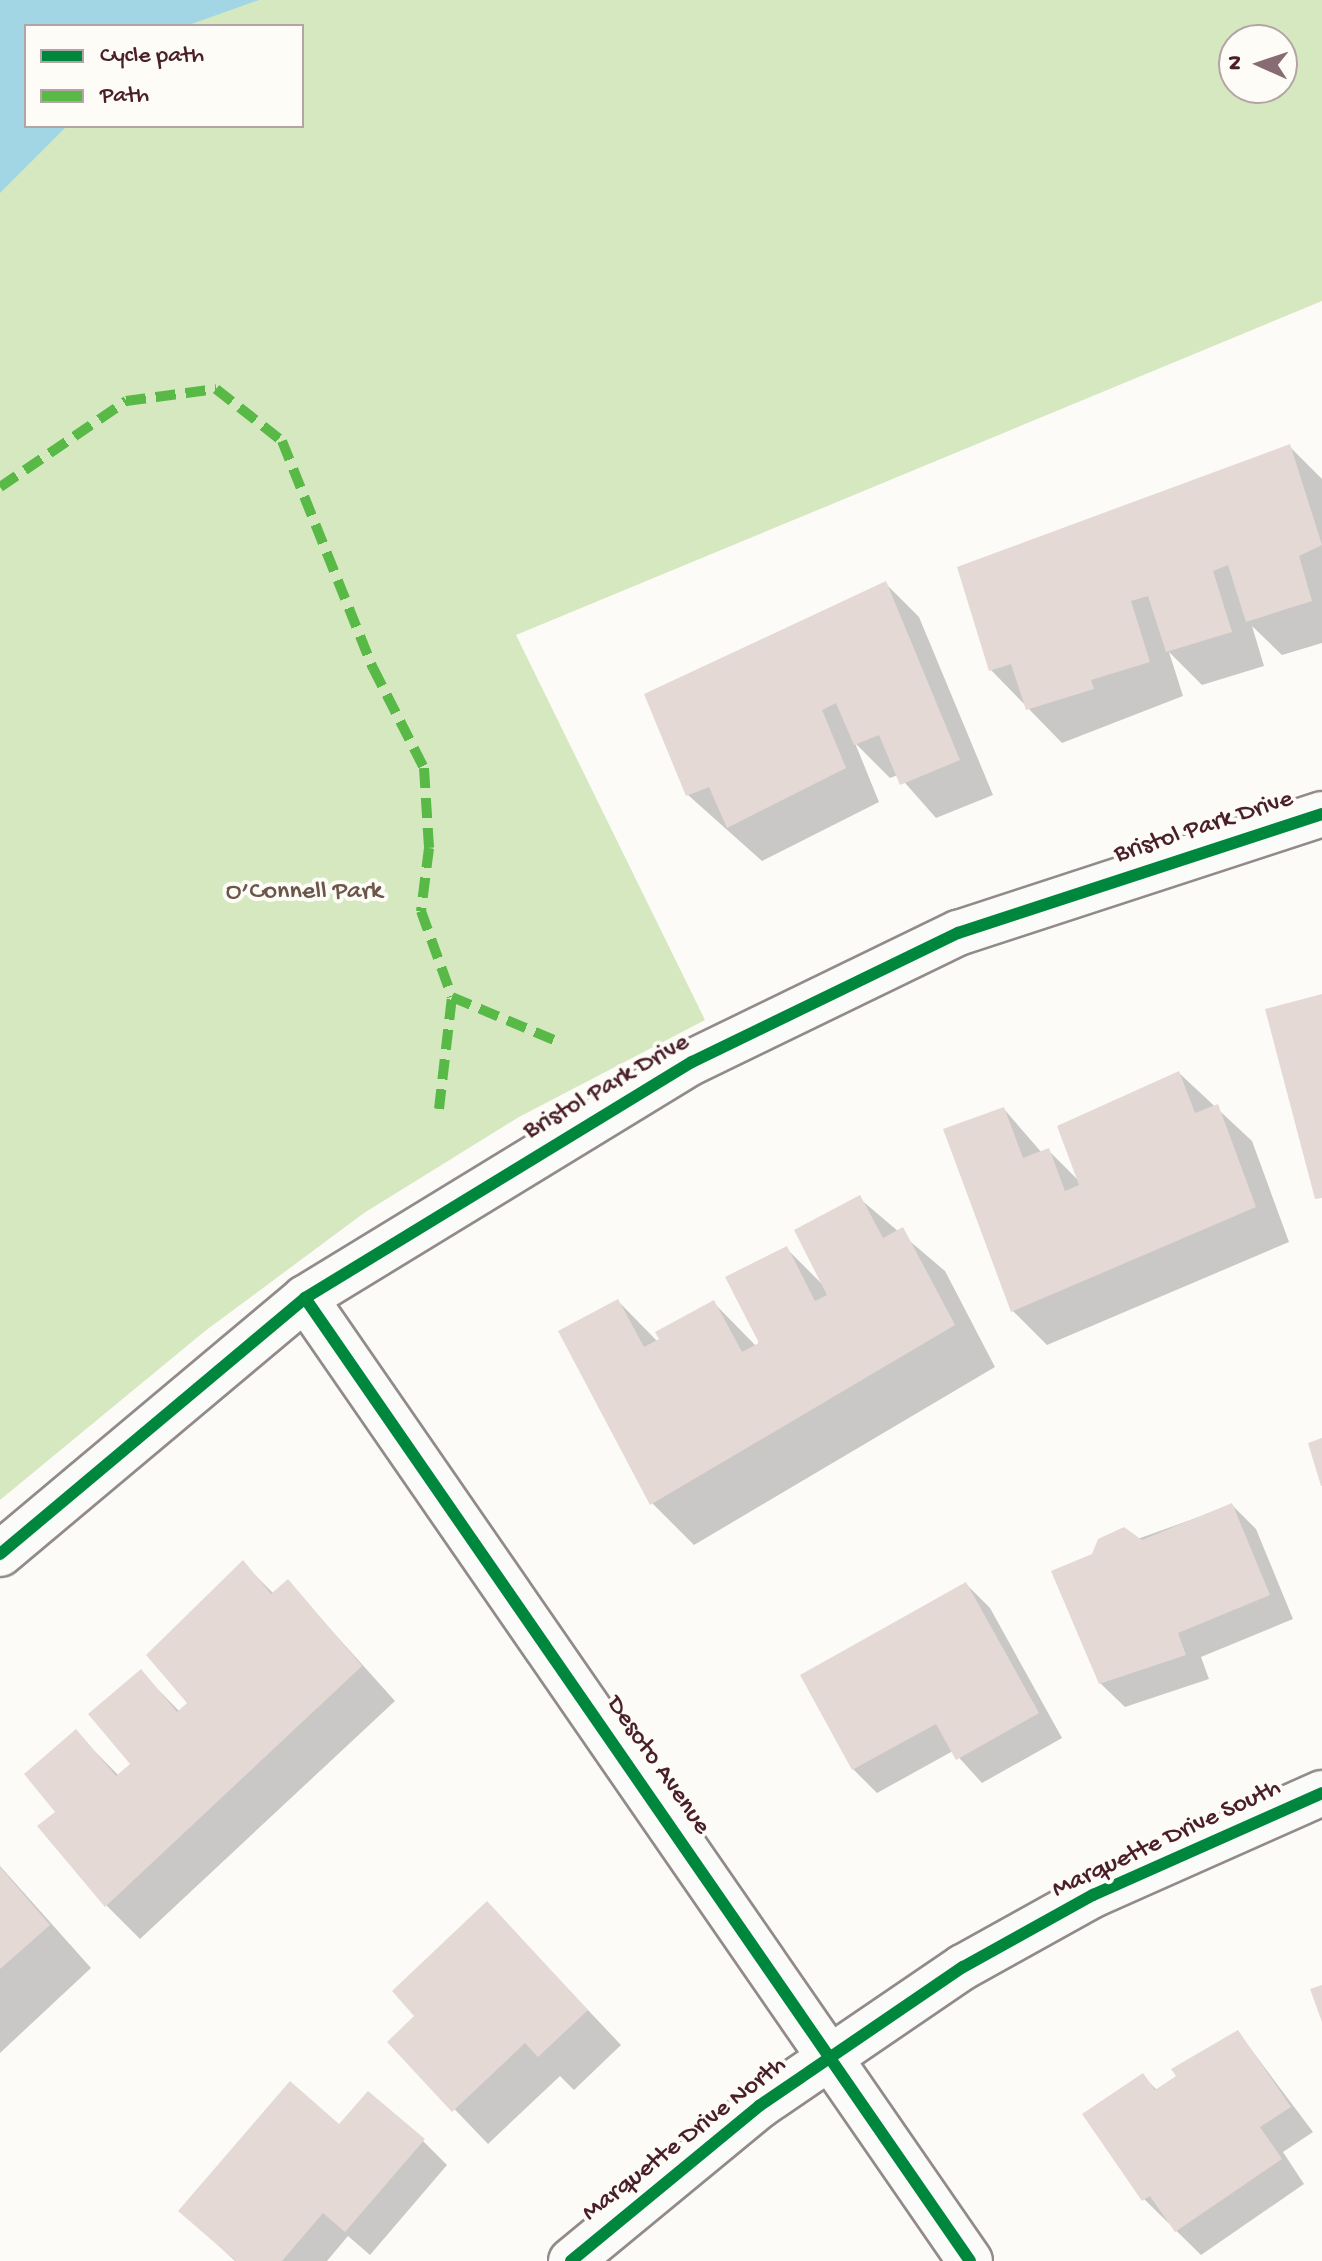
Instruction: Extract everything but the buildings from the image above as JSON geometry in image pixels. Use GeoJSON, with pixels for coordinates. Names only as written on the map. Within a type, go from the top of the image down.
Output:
{"type":"FeatureCollection","features":[{"type":"Feature","properties":{"kind":"street","name":"Bristol Park Drive"},"geometry":{"type":"LineString","coordinates":[[0,1554],[305,1298],[692,1062],[958,933],[1322,814]]}},
{"type":"Feature","properties":{"kind":"street","name":"Desoto Avenue"},"geometry":{"type":"LineString","coordinates":[[305,1298],[970,2261]]}},
{"type":"Feature","properties":{"kind":"street","name":"Marquette Drive South"},"geometry":{"type":"LineString","coordinates":[[829,2057],[963,1967],[1093,1895],[1322,1793]]}},
{"type":"Feature","properties":{"kind":"street","name":"Marquette Drive North"},"geometry":{"type":"LineString","coordinates":[[571,2261],[672,2173],[829,2057]]}},
{"type":"Feature","properties":{"kind":"green space","name":"O’Connell Park"},"geometry":{"type":"Polygon","coordinates":[[[0,0],[1322,0],[1322,301],[516,635],[705,1020],[519,1117],[364,1213],[205,1331],[0,1500],[0,0]]]}},
{"type":"Feature","properties":{"kind":"water"},"geometry":{"type":"Polygon","coordinates":[[[0,0],[259,0],[192,24],[24,24],[24,128],[65,128],[0,193],[0,0]]]}},
{"type":"Feature","properties":{"kind":"marked path"},"geometry":{"type":"LineString","coordinates":[[0,487],[126,401],[216,389],[282,441],[373,668],[424,768],[429,848],[421,911],[452,997]]}},
{"type":"Feature","properties":{"kind":"marked path"},"geometry":{"type":"LineString","coordinates":[[439,1109],[452,997],[556,1041]]}},
{"type":"Feature","properties":{"kind":"cycle path"},"geometry":{"type":"LineString","coordinates":[[0,1554],[305,1298],[692,1062],[958,933],[1322,814]]}},
{"type":"Feature","properties":{"kind":"cycle path"},"geometry":{"type":"LineString","coordinates":[[305,1298],[970,2261]]}},
{"type":"Feature","properties":{"kind":"cycle path"},"geometry":{"type":"LineString","coordinates":[[571,2261],[759,2106],[963,1967],[1093,1895],[1322,1793]]}}]}
